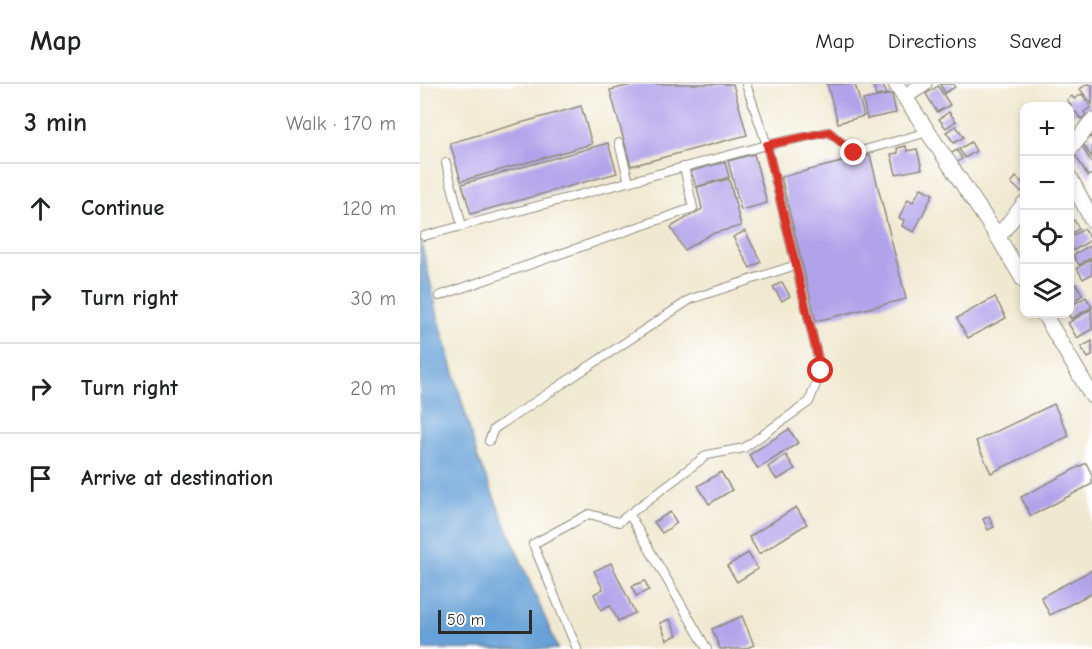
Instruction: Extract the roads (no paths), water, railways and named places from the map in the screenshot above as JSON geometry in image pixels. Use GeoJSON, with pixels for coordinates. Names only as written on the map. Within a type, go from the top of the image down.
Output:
{"type":"FeatureCollection","features":[{"type":"Feature","properties":{"kind":"street"},"geometry":{"type":"LineString","coordinates":[[924,84],[900,91],[998,237],[1020,274]]}},
{"type":"Feature","properties":{"kind":"street"},"geometry":{"type":"LineString","coordinates":[[1074,144],[1092,121]]}},
{"type":"Feature","properties":{"kind":"street"},"geometry":{"type":"LineString","coordinates":[[1074,186],[1092,220]]}},
{"type":"Feature","properties":{"kind":"street"},"geometry":{"type":"LineString","coordinates":[[998,237],[1020,209]]}},
{"type":"Feature","properties":{"kind":"street"},"geometry":{"type":"LineString","coordinates":[[1047,318],[1090,387]]}},
{"type":"Feature","properties":{"kind":"lane"},"geometry":{"type":"LineString","coordinates":[[578,649],[532,544],[589,514],[619,522],[707,455],[744,448],[809,402],[821,371],[767,145],[746,84]]}},
{"type":"Feature","properties":{"kind":"lane"},"geometry":{"type":"LineString","coordinates":[[424,236],[767,145],[829,132],[854,153],[928,132]]}},
{"type":"Feature","properties":{"kind":"lane"},"geometry":{"type":"LineString","coordinates":[[620,143],[629,182]]}},
{"type":"Feature","properties":{"kind":"lane"},"geometry":{"type":"LineString","coordinates":[[446,163],[462,226]]}},
{"type":"Feature","properties":{"kind":"lane"},"geometry":{"type":"LineString","coordinates":[[439,296],[693,208],[684,167]]}},
{"type":"Feature","properties":{"kind":"lane"},"geometry":{"type":"LineString","coordinates":[[489,441],[494,429],[691,299],[796,265]]}},
{"type":"Feature","properties":{"kind":"lane"},"geometry":{"type":"LineString","coordinates":[[629,514],[707,649]]}},
{"type":"Feature","properties":{"kind":"water"},"geometry":{"type":"Polygon","coordinates":[[[420,237],[438,316],[478,459],[558,649],[420,649],[420,237]]]}}]}
